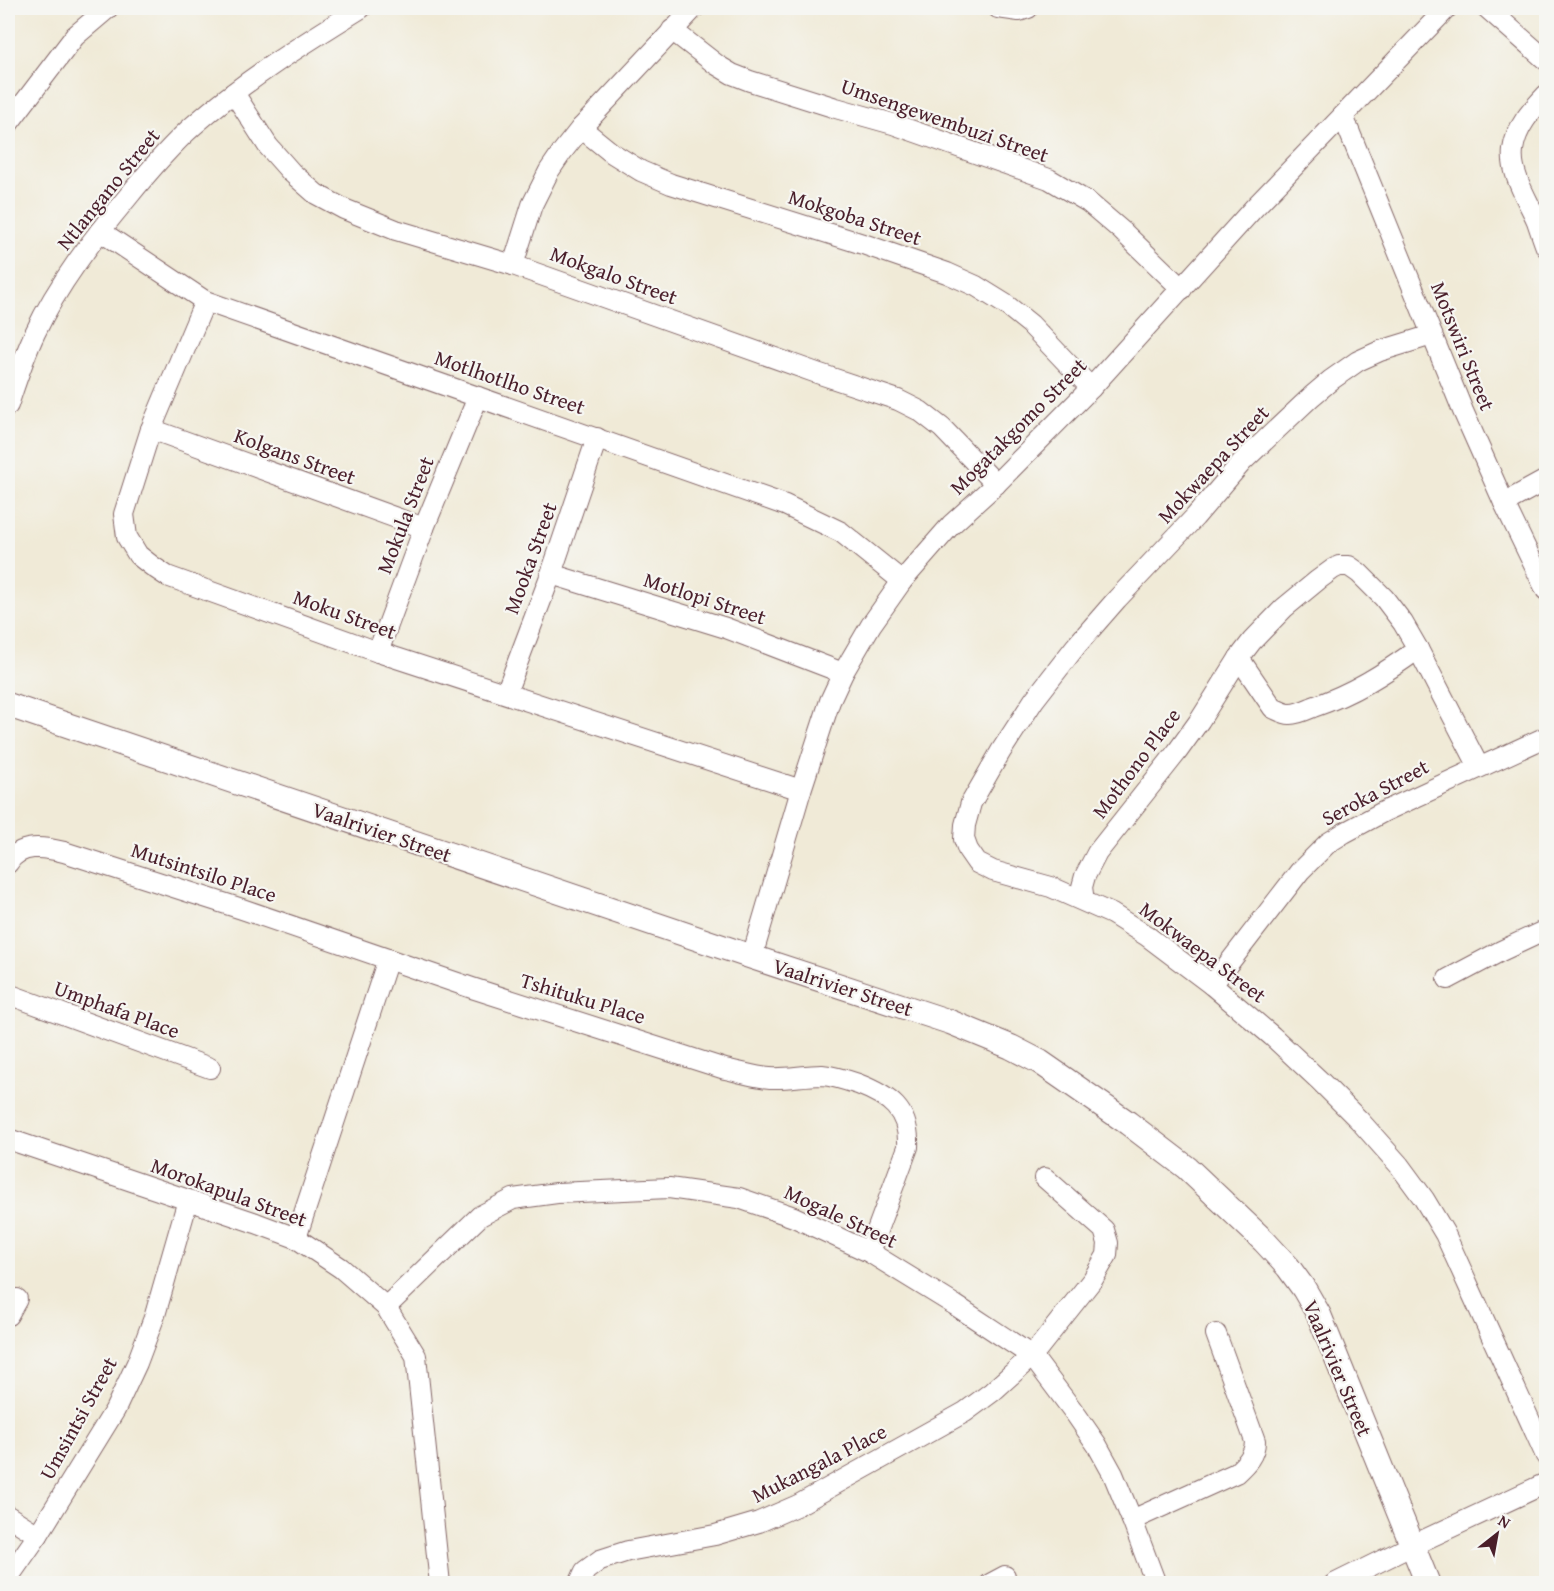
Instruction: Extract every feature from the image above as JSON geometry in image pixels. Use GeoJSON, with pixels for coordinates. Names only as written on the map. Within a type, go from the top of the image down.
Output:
{"type":"FeatureCollection","features":[{"type":"Feature","properties":{"kind":"street"},"geometry":{"type":"LineString","coordinates":[[8,124],[75,36],[108,8]]}},
{"type":"Feature","properties":{"kind":"street","name":"Ntlangano Street"},"geometry":{"type":"LineString","coordinates":[[8,405],[18,372],[35,333],[59,289],[100,231],[161,156],[194,125],[234,93],[296,48],[361,8]]}},
{"type":"Feature","properties":{"kind":"street"},"geometry":{"type":"LineString","coordinates":[[513,265],[532,205],[562,152],[581,128],[694,8]]}},
{"type":"Feature","properties":{"kind":"street"},"geometry":{"type":"LineString","coordinates":[[998,8],[1019,11],[1028,8]]}},
{"type":"Feature","properties":{"kind":"street","name":"Mogatakgomo Street"},"geometry":{"type":"LineString","coordinates":[[752,957],[801,790],[830,701],[843,673],[871,625],[902,581],[951,525],[996,484],[1091,388],[1254,208],[1447,8]]}},
{"type":"Feature","properties":{"kind":"street"},"geometry":{"type":"LineString","coordinates":[[1486,8],[1546,60]]}},
{"type":"Feature","properties":{"kind":"street","name":"Umsengewembuzi Street"},"geometry":{"type":"LineString","coordinates":[[672,30],[717,65],[741,78],[893,124],[1049,179],[1088,202],[1122,231],[1182,289]]}},
{"type":"Feature","properties":{"kind":"street","name":"Mokgalo Street"},"geometry":{"type":"LineString","coordinates":[[234,93],[268,146],[291,172],[316,194],[344,209],[396,230],[513,265],[898,400],[920,411],[942,428],[996,484]]}},
{"type":"Feature","properties":{"kind":"street"},"geometry":{"type":"LineString","coordinates":[[1546,95],[1523,122],[1513,151],[1517,176],[1537,220],[1546,247]]}},
{"type":"Feature","properties":{"kind":"street","name":"Motswiri Street"},"geometry":{"type":"LineString","coordinates":[[1343,116],[1463,411],[1546,590]]}},
{"type":"Feature","properties":{"kind":"street","name":"Mokgoba Street"},"geometry":{"type":"LineString","coordinates":[[581,128],[612,153],[641,171],[671,184],[866,245],[947,273],[976,286],[1005,304],[1030,324],[1091,388]]}},
{"type":"Feature","properties":{"kind":"street","name":"Motlhotlho Street"},"geometry":{"type":"LineString","coordinates":[[100,231],[205,300],[785,505],[840,532],[902,581]]}},
{"type":"Feature","properties":{"kind":"street","name":"Moku Street"},"geometry":{"type":"LineString","coordinates":[[205,300],[151,429],[123,514],[127,537],[138,555],[167,576],[378,652],[801,790]]}},
{"type":"Feature","properties":{"kind":"street","name":"Mokwaepa Street"},"geometry":{"type":"LineString","coordinates":[[1432,335],[1380,351],[1358,361],[1311,396],[1242,462],[1196,517],[1076,646],[1034,700],[971,803],[964,825],[964,839],[977,863],[993,871],[1051,887],[1084,901],[1112,914],[1148,936],[1212,985],[1272,1036],[1359,1120],[1399,1165],[1424,1199],[1445,1234],[1546,1456]]}},
{"type":"Feature","properties":{"kind":"street","name":"Mokula Street"},"geometry":{"type":"LineString","coordinates":[[378,652],[424,528],[478,397]]}},
{"type":"Feature","properties":{"kind":"street","name":"Kolgans Street"},"geometry":{"type":"LineString","coordinates":[[151,429],[424,528]]}},
{"type":"Feature","properties":{"kind":"street","name":"Mooka Street"},"geometry":{"type":"LineString","coordinates":[[506,693],[551,574],[597,438]]}},
{"type":"Feature","properties":{"kind":"street"},"geometry":{"type":"LineString","coordinates":[[1504,503],[1546,480]]}},
{"type":"Feature","properties":{"kind":"street","name":"Mothono Place"},"geometry":{"type":"LineString","coordinates":[[1084,901],[1082,887],[1084,876],[1097,853],[1177,752],[1239,658],[1268,623],[1333,569],[1344,565],[1359,573],[1384,598],[1403,623],[1479,767]]}},
{"type":"Feature","properties":{"kind":"street","name":"Motlopi Street"},"geometry":{"type":"LineString","coordinates":[[551,574],[726,627],[843,673]]}},
{"type":"Feature","properties":{"kind":"street"},"geometry":{"type":"LineString","coordinates":[[1239,658],[1273,708],[1290,714],[1327,703],[1360,687],[1390,670],[1418,649]]}},
{"type":"Feature","properties":{"kind":"street","name":"Vaalrivier Street"},"geometry":{"type":"LineString","coordinates":[[8,705],[950,1022],[1011,1047],[1040,1062],[1187,1168],[1288,1267],[1319,1315],[1428,1584]]}},
{"type":"Feature","properties":{"kind":"street","name":"Seroka Street"},"geometry":{"type":"LineString","coordinates":[[1212,985],[1300,871],[1328,843],[1383,812],[1546,738]]}},
{"type":"Feature","properties":{"kind":"street","name":"Mutsintsilo Place"},"geometry":{"type":"LineString","coordinates":[[8,863],[11,857],[21,850],[46,847],[242,909],[388,959]]}},
{"type":"Feature","properties":{"kind":"street"},"geometry":{"type":"LineString","coordinates":[[1448,979],[1546,930]]}},
{"type":"Feature","properties":{"kind":"street"},"geometry":{"type":"LineString","coordinates":[[296,1238],[388,959]]}},
{"type":"Feature","properties":{"kind":"street","name":"Tshituku Place"},"geometry":{"type":"LineString","coordinates":[[388,959],[725,1069],[770,1078],[824,1075],[845,1080],[885,1096],[893,1103],[906,1122],[909,1135],[908,1147],[870,1252]]}},
{"type":"Feature","properties":{"kind":"street","name":"Umphafa Place"},"geometry":{"type":"LineString","coordinates":[[8,994],[210,1068]]}},
{"type":"Feature","properties":{"kind":"street","name":"Morokapula Street"},"geometry":{"type":"LineString","coordinates":[[8,1139],[296,1238],[341,1268],[386,1307],[416,1356],[440,1584]]}},
{"type":"Feature","properties":{"kind":"street","name":"Mukangala Place"},"geometry":{"type":"LineString","coordinates":[[579,1584],[585,1571],[600,1560],[628,1551],[715,1535],[759,1522],[798,1505],[965,1412],[992,1392],[1032,1356],[1094,1279],[1107,1255],[1107,1235],[1104,1230],[1045,1178]]}},
{"type":"Feature","properties":{"kind":"street","name":"Mogale Street"},"geometry":{"type":"LineString","coordinates":[[386,1307],[480,1216],[513,1199],[557,1193],[669,1188],[739,1198],[794,1217],[870,1252],[1032,1356],[1097,1445],[1113,1474],[1156,1584]]}},
{"type":"Feature","properties":{"kind":"street","name":"Umsintsi Street"},"geometry":{"type":"LineString","coordinates":[[8,1578],[38,1535],[115,1410],[137,1363],[155,1315],[188,1200]]}},
{"type":"Feature","properties":{"kind":"street"},"geometry":{"type":"LineString","coordinates":[[1132,1520],[1236,1473],[1252,1455],[1255,1441],[1216,1334]]}},
{"type":"Feature","properties":{"kind":"street"},"geometry":{"type":"LineString","coordinates":[[1334,1584],[1546,1484]]}},
{"type":"Feature","properties":{"kind":"street"},"geometry":{"type":"LineString","coordinates":[[8,1516],[38,1535]]}}]}
